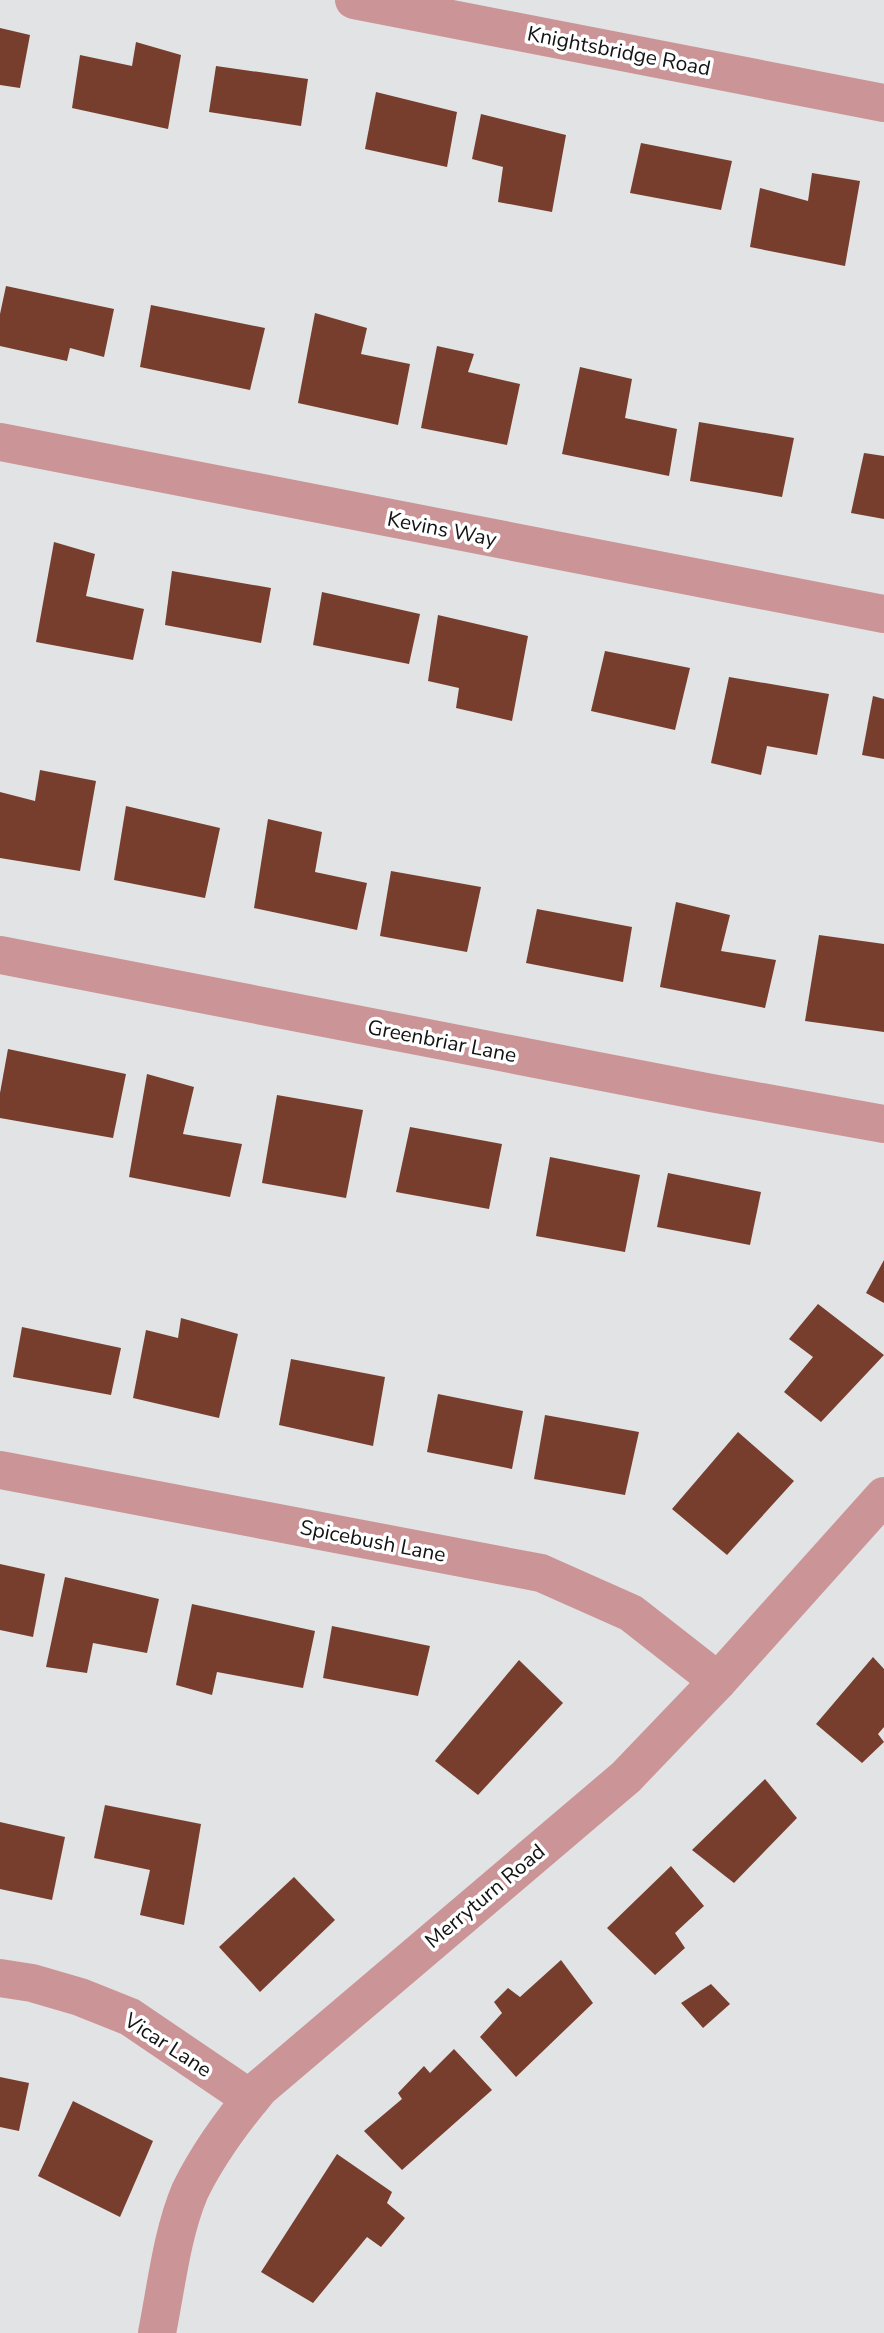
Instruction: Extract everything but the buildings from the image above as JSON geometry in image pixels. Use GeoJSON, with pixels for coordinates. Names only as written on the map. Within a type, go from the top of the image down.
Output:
{"type":"FeatureCollection","features":[{"type":"Feature","properties":{"kind":"street","name":"Knightsbridge Road"},"geometry":{"type":"LineString","coordinates":[[354,0],[884,103]]}},
{"type":"Feature","properties":{"kind":"street","name":"Kevins Way"},"geometry":{"type":"LineString","coordinates":[[0,442],[884,614]]}},
{"type":"Feature","properties":{"kind":"street","name":"Greenbriar Lane"},"geometry":{"type":"LineString","coordinates":[[0,955],[884,1124]]}},
{"type":"Feature","properties":{"kind":"street","name":"Spicebush Lane"},"geometry":{"type":"LineString","coordinates":[[0,1470],[541,1573],[631,1613],[718,1681]]}},
{"type":"Feature","properties":{"kind":"street","name":"Merryturn Road"},"geometry":{"type":"LineString","coordinates":[[157,2333],[177,2234],[190,2193],[209,2157],[260,2088],[626,1777],[718,1681],[884,1496]]}},
{"type":"Feature","properties":{"kind":"street","name":"Vicar Lane"},"geometry":{"type":"LineString","coordinates":[[0,1978],[32,1983],[80,1997],[130,2017],[251,2099]]}}]}
